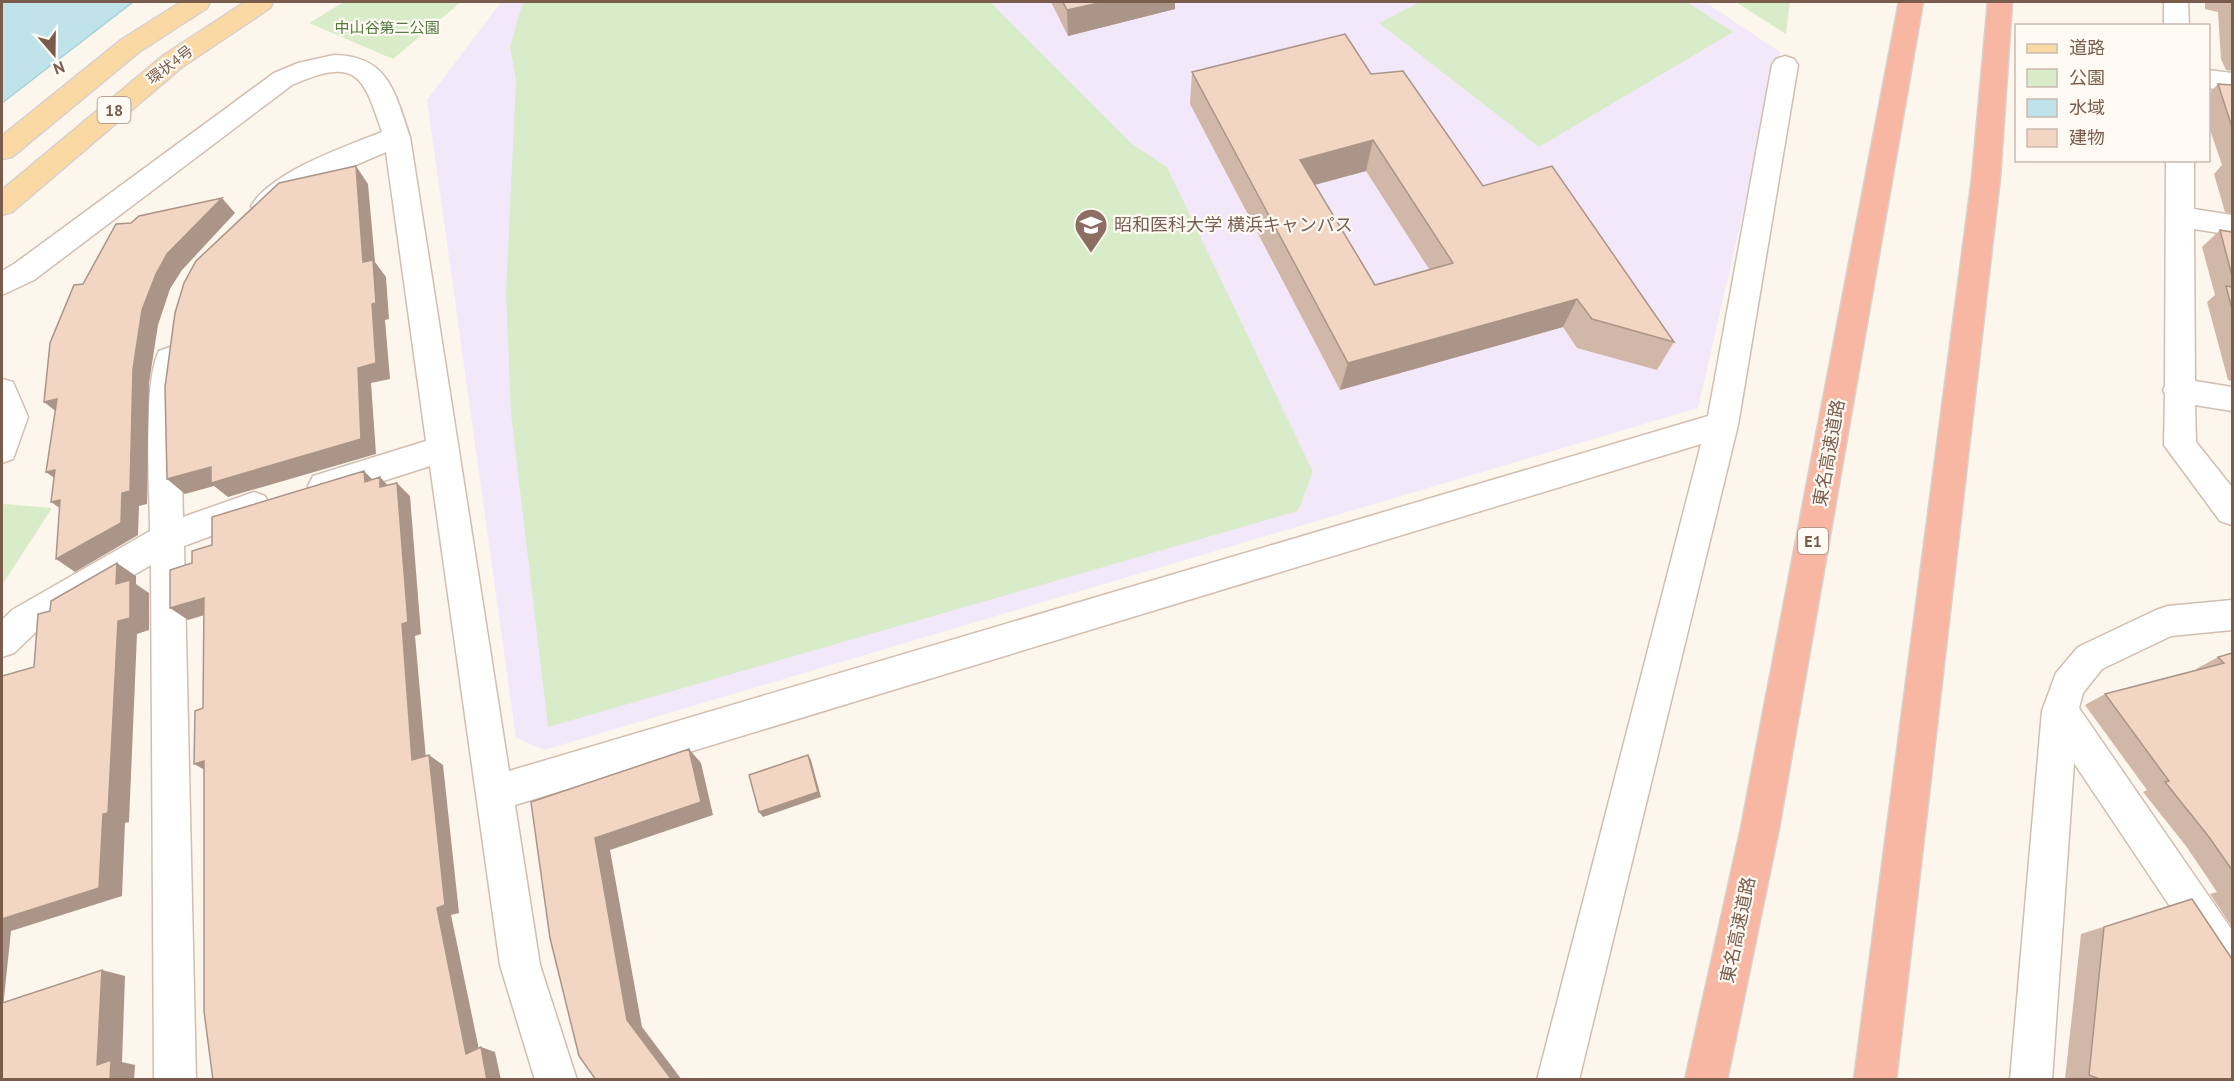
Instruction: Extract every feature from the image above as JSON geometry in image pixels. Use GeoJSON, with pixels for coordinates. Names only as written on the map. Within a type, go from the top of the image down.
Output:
{"type":"FeatureCollection","features":[{"type":"Feature","properties":{"kind":"highway","name":"東名高速道路"},"geometry":{"type":"LineString","coordinates":[[1706,1080],[1760,828],[1911,2]]}},
{"type":"Feature","properties":{"kind":"highway"},"geometry":{"type":"LineString","coordinates":[[1875,1080],[1986,178],[2000,2]]}},
{"type":"Feature","properties":{"kind":"main road","name":"環状4号"},"geometry":{"type":"LineString","coordinates":[[2,150],[130,46],[198,2]]}},
{"type":"Feature","properties":{"kind":"main road","name":"環状4号"},"geometry":{"type":"LineString","coordinates":[[2,205],[173,61],[261,2]]}},
{"type":"Feature","properties":{"kind":"street"},"geometry":{"type":"LineString","coordinates":[[2176,2],[2177,24]]}},
{"type":"Feature","properties":{"kind":"street"},"geometry":{"type":"LineString","coordinates":[[2,285],[24,272],[283,80],[311,66],[342,62],[362,68],[378,85],[397,137],[520,965],[556,1080]]}},
{"type":"Feature","properties":{"kind":"street"},"geometry":{"type":"LineString","coordinates":[[1558,1080],[1722,424],[1785,66]]}},
{"type":"Feature","properties":{"kind":"street"},"geometry":{"type":"LineString","coordinates":[[2210,79],[2232,82]]}},
{"type":"Feature","properties":{"kind":"street"},"geometry":{"type":"LineString","coordinates":[[241,229],[275,196],[302,178],[334,162],[397,137]]}},
{"type":"Feature","properties":{"kind":"street"},"geometry":{"type":"LineString","coordinates":[[2180,162],[2178,390],[2180,445],[2232,511]]}},
{"type":"Feature","properties":{"kind":"street"},"geometry":{"type":"LineString","coordinates":[[2180,217],[2232,225]]}},
{"type":"Feature","properties":{"kind":"street"},"geometry":{"type":"LineString","coordinates":[[174,329],[165,403],[175,1080]]}},
{"type":"Feature","properties":{"kind":"street"},"geometry":{"type":"LineString","coordinates":[[2178,390],[2232,399]]}},
{"type":"Feature","properties":{"kind":"street"},"geometry":{"type":"LineString","coordinates":[[2,391],[12,417],[2,450]]}},
{"type":"Feature","properties":{"kind":"street"},"geometry":{"type":"LineString","coordinates":[[495,793],[1722,424]]}},
{"type":"Feature","properties":{"kind":"street"},"geometry":{"type":"LineString","coordinates":[[2,642],[24,621],[168,538],[227,514],[444,449]]}},
{"type":"Feature","properties":{"kind":"street"},"geometry":{"type":"LineString","coordinates":[[2031,1080],[2060,711],[2068,685],[2090,658],[2168,621],[2232,615]]}},
{"type":"Feature","properties":{"kind":"street"},"geometry":{"type":"LineString","coordinates":[[2060,711],[2232,964]]}},
{"type":"Feature","properties":{"kind":"shaded area","name":"昭和医科大学 横浜キャンパス"},"geometry":{"type":"Polygon","coordinates":[[[501,2],[1705,2],[1780,52],[1698,408],[544,750],[516,738],[427,100],[501,2]]]}},
{"type":"Feature","properties":{"kind":"green space","name":"中山谷第二公園"},"geometry":{"type":"Polygon","coordinates":[[[344,2],[461,2],[393,59],[309,23],[344,2]]]}},
{"type":"Feature","properties":{"kind":"green space"},"geometry":{"type":"Polygon","coordinates":[[[527,2],[990,2],[1132,144],[1167,167],[1313,472],[1298,511],[548,727],[511,414],[506,292],[516,81],[510,47],[522,5],[527,2]]]}},
{"type":"Feature","properties":{"kind":"green space"},"geometry":{"type":"Polygon","coordinates":[[[1420,2],[1687,2],[1733,32],[1539,147],[1379,23],[1420,2]]]}},
{"type":"Feature","properties":{"kind":"green space"},"geometry":{"type":"Polygon","coordinates":[[[1736,2],[1790,2],[1786,34],[1736,2]]]}},
{"type":"Feature","properties":{"kind":"green space"},"geometry":{"type":"Polygon","coordinates":[[[3,504],[52,508],[2,585],[2,506],[3,504]]]}},
{"type":"Feature","properties":{"kind":"water"},"geometry":{"type":"Polygon","coordinates":[[[2,2],[133,2],[2,103],[2,2]]]}},
{"type":"Feature","properties":{"kind":"building"},"geometry":{"type":"Polygon","coordinates":[[[1063,2],[1103,2],[1067,10],[1063,2]]]}},
{"type":"Feature","properties":{"kind":"building"},"geometry":{"type":"Polygon","coordinates":[[[1345,34],[1371,74],[1403,71],[1483,186],[1552,166],[1674,342],[1592,319],[1577,299],[1348,363],[1192,72],[1345,34]],[[1373,140],[1300,160],[1375,285],[1453,263],[1373,140]]]}},
{"type":"Feature","properties":{"kind":"building"},"geometry":{"type":"Polygon","coordinates":[[[2218,84],[2232,85],[2232,127],[2218,84]]]}},
{"type":"Feature","properties":{"kind":"building"},"geometry":{"type":"Polygon","coordinates":[[[356,166],[363,262],[373,260],[376,303],[372,304],[376,363],[358,368],[361,439],[211,483],[211,467],[167,479],[165,387],[175,313],[184,283],[196,261],[279,183],[356,166]]]}},
{"type":"Feature","properties":{"kind":"building"},"geometry":{"type":"Polygon","coordinates":[[[222,198],[167,254],[156,274],[142,310],[133,369],[130,491],[122,493],[121,523],[56,559],[60,500],[51,502],[55,470],[46,472],[57,399],[44,402],[50,343],[74,285],[83,284],[116,224],[131,223],[139,216],[222,198]]]}},
{"type":"Feature","properties":{"kind":"building"},"geometry":{"type":"Polygon","coordinates":[[[2220,230],[2232,232],[2232,276],[2220,230]]]}},
{"type":"Feature","properties":{"kind":"building"},"geometry":{"type":"Polygon","coordinates":[[[2226,286],[2232,287],[2232,309],[2226,286]]]}},
{"type":"Feature","properties":{"kind":"building"},"geometry":{"type":"Polygon","coordinates":[[[364,471],[365,482],[380,477],[380,487],[397,483],[408,622],[402,624],[412,760],[429,755],[445,905],[437,908],[466,1054],[481,1047],[487,1080],[213,1080],[204,1011],[204,761],[194,764],[195,711],[203,708],[204,598],[170,608],[170,570],[192,563],[192,551],[212,545],[212,517],[364,471]]]}},
{"type":"Feature","properties":{"kind":"building"},"geometry":{"type":"Polygon","coordinates":[[[117,563],[116,584],[130,580],[130,618],[118,621],[108,813],[103,814],[99,888],[2,919],[2,676],[34,667],[38,614],[50,611],[51,601],[117,563]]]}},
{"type":"Feature","properties":{"kind":"building"},"geometry":{"type":"Polygon","coordinates":[[[2232,653],[2232,870],[2165,782],[2169,781],[2105,694],[2224,663],[2218,657],[2232,653]]]}},
{"type":"Feature","properties":{"kind":"building"},"geometry":{"type":"Polygon","coordinates":[[[689,749],[701,802],[595,838],[627,1020],[672,1080],[596,1080],[579,1056],[550,938],[531,802],[689,749]]]}},
{"type":"Feature","properties":{"kind":"building"},"geometry":{"type":"Polygon","coordinates":[[[808,755],[818,792],[759,812],[749,775],[808,755]]]}},
{"type":"Feature","properties":{"kind":"building"},"geometry":{"type":"Polygon","coordinates":[[[2192,899],[2232,959],[2232,1080],[2102,1080],[2089,1075],[2104,927],[2192,899]]]}},
{"type":"Feature","properties":{"kind":"building"},"geometry":{"type":"Polygon","coordinates":[[[102,970],[97,1065],[111,1060],[110,1080],[2,1080],[2,1003],[102,970]]]}},
{"type":"Feature","properties":{"kind":"place","name":"昭和医科大学 横浜キャンパス"},"geometry":{"type":"Point","coordinates":[1091,254]}}]}
